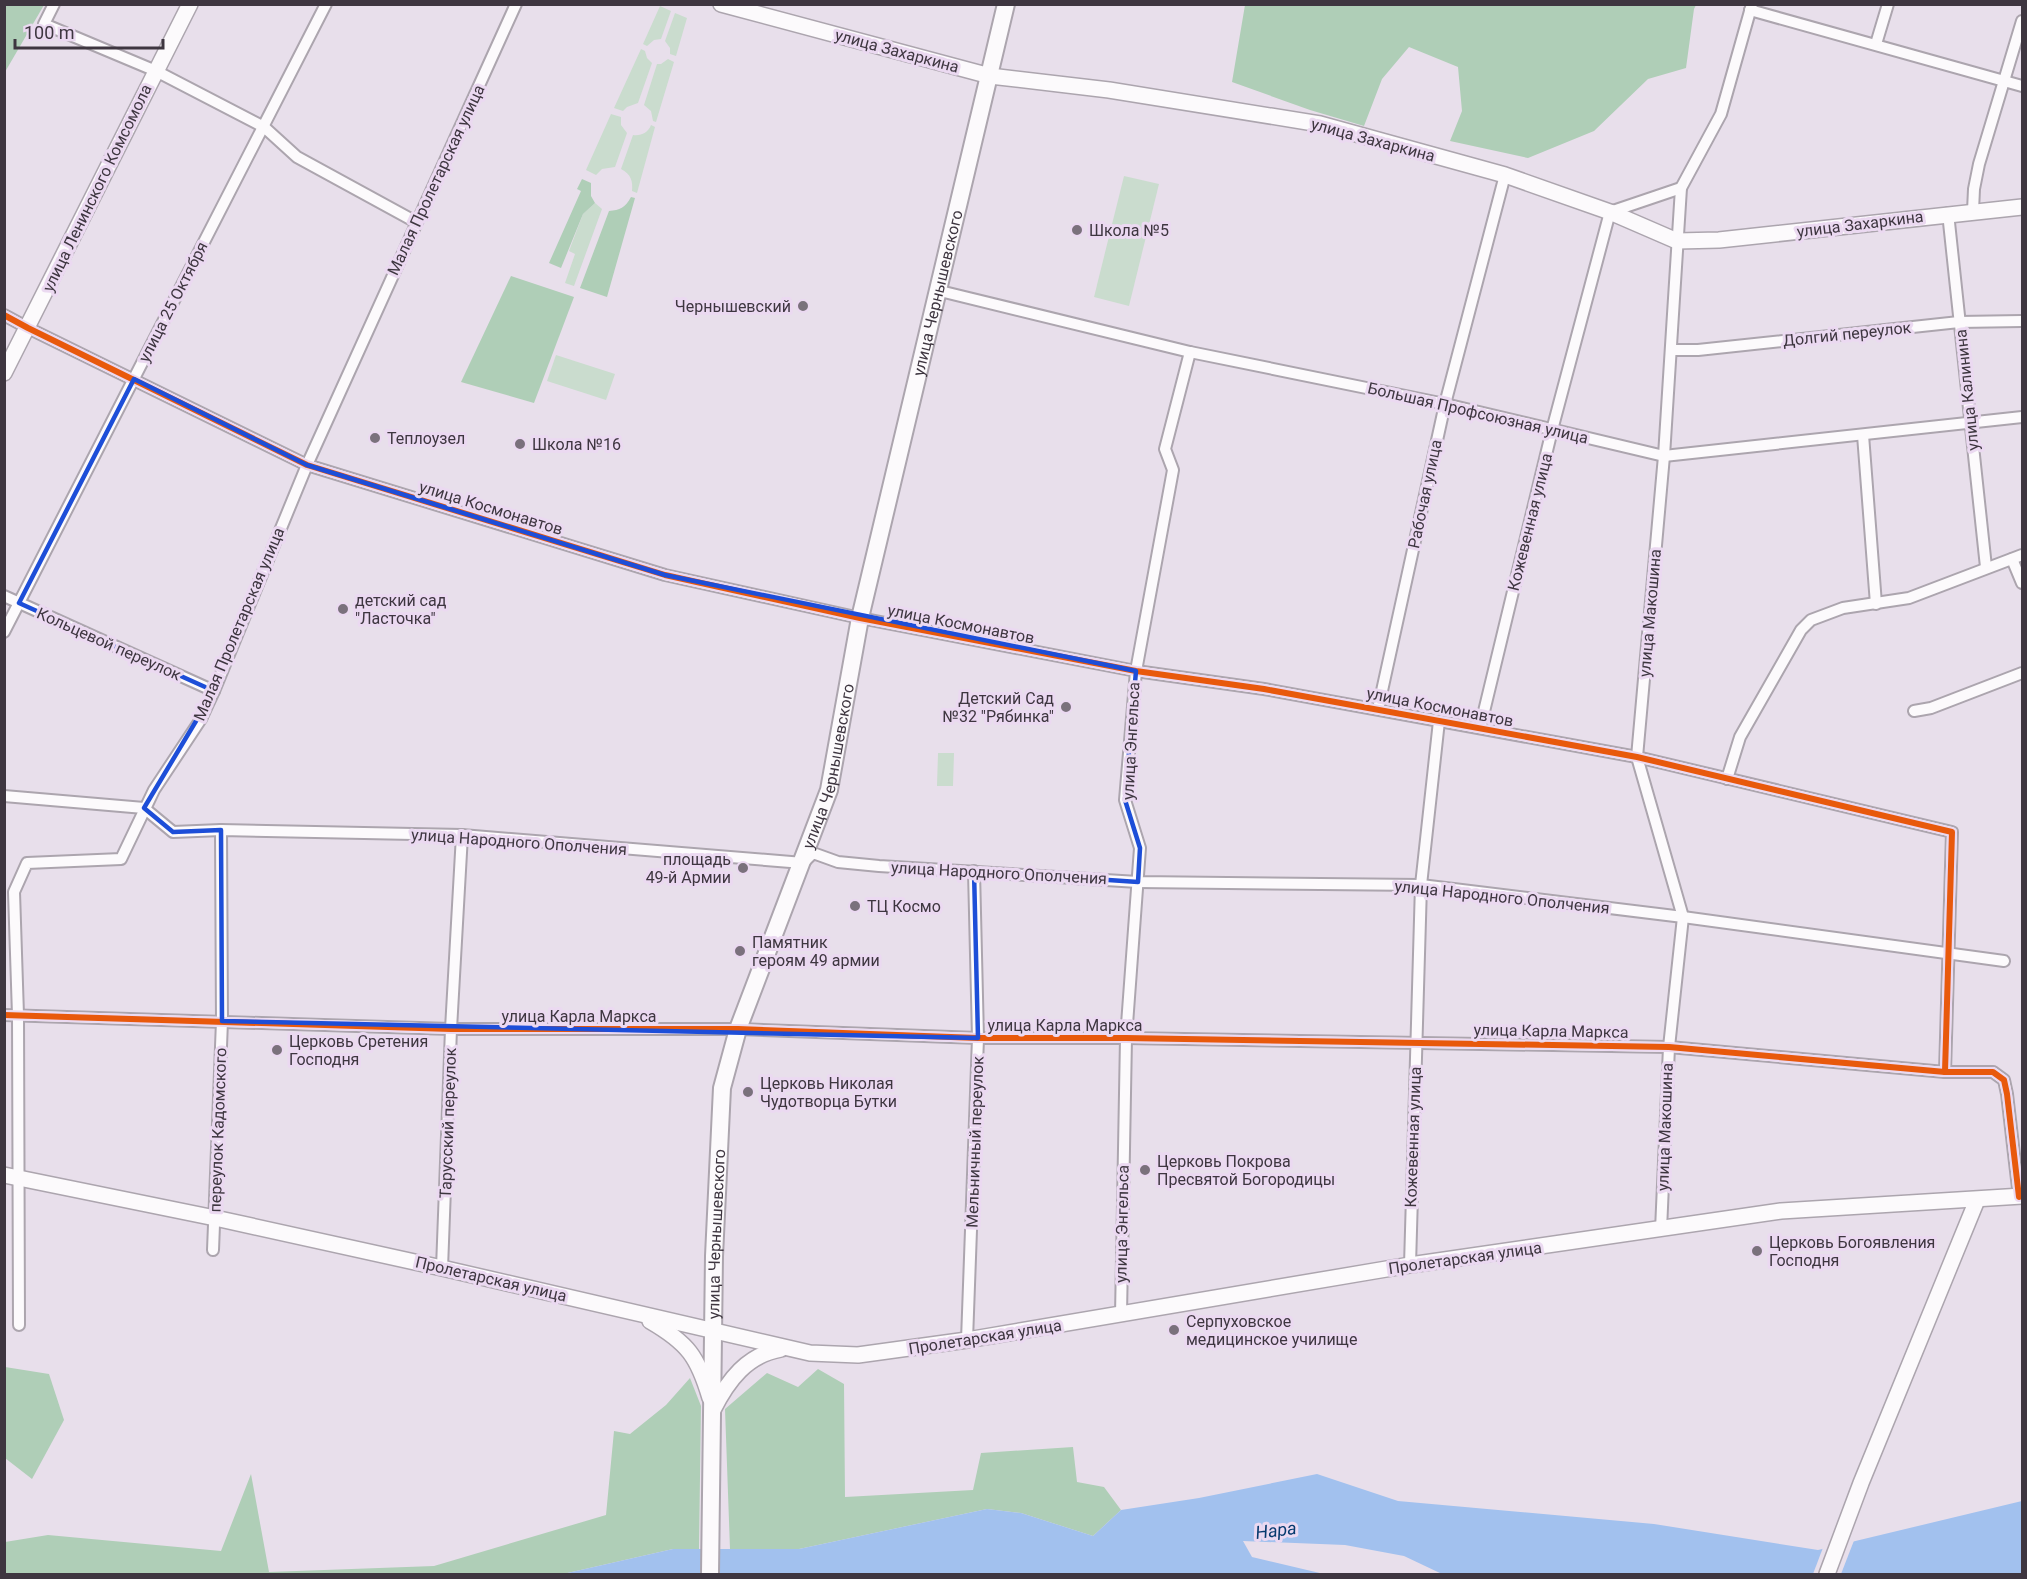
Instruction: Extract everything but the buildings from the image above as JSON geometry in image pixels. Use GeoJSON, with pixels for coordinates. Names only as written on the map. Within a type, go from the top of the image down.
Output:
{"type":"FeatureCollection","features":[{"type":"Feature","properties":{"kind":"main road","name":"улица Чернышевского"},"geometry":{"type":"LineString","coordinates":[[710,1575],[712,1330],[722,1088],[738,1029],[829,790],[860,618],[940,291],[1006,4]]}},
{"type":"Feature","properties":{"kind":"street"},"geometry":{"type":"LineString","coordinates":[[54,4],[44,24],[156,71],[264,127],[297,157],[416,222]]}},
{"type":"Feature","properties":{"kind":"street","name":"улица Ленинского Комсомола"},"geometry":{"type":"LineString","coordinates":[[4,372],[190,4]]}},
{"type":"Feature","properties":{"kind":"street","name":"улица 25 Октября"},"geometry":{"type":"LineString","coordinates":[[4,632],[326,4]]}},
{"type":"Feature","properties":{"kind":"street","name":"Малая Пролетарская улица"},"geometry":{"type":"LineString","coordinates":[[19,1325],[11,1176],[18,1016],[9,892],[27,863],[121,859],[154,790],[201,719],[306,465],[516,4]]}},
{"type":"Feature","properties":{"kind":"street","name":"улица Захаркина"},"geometry":{"type":"LineString","coordinates":[[721,4],[990,75],[1109,90],[1320,124],[1504,175],[1610,212],[1677,241],[1719,240],[1948,213],[2022,207]]}},
{"type":"Feature","properties":{"kind":"street"},"geometry":{"type":"LineString","coordinates":[[1875,44],[1888,4]]}},
{"type":"Feature","properties":{"kind":"street"},"geometry":{"type":"LineString","coordinates":[[1751,7],[2022,86]]}},
{"type":"Feature","properties":{"kind":"street","name":"улица Макошина"},"geometry":{"type":"LineString","coordinates":[[1661,1230],[1668,1047],[1683,917],[1637,757],[1664,456],[1681,188],[1721,114],[1751,7]]}},
{"type":"Feature","properties":{"kind":"street"},"geometry":{"type":"LineString","coordinates":[[1973,211],[1979,164],[2022,21]]}},
{"type":"Feature","properties":{"kind":"street","name":"Рабочая улица"},"geometry":{"type":"LineString","coordinates":[[1378,709],[1445,404],[1504,175]]}},
{"type":"Feature","properties":{"kind":"street"},"geometry":{"type":"LineString","coordinates":[[1610,212],[1681,188]]}},
{"type":"Feature","properties":{"kind":"street","name":"Кожевенная улица"},"geometry":{"type":"LineString","coordinates":[[1480,728],[1552,430],[1610,212]]}},
{"type":"Feature","properties":{"kind":"street","name":"улица Калинина"},"geometry":{"type":"LineString","coordinates":[[1948,213],[1986,567]]}},
{"type":"Feature","properties":{"kind":"street","name":"Большая Профсоюзная улица"},"geometry":{"type":"LineString","coordinates":[[940,291],[1190,352],[1445,404],[1664,456],[2022,417]]}},
{"type":"Feature","properties":{"kind":"street","name":"улица Космонавтов"},"geometry":{"type":"LineString","coordinates":[[4,315],[306,465],[665,575],[860,618],[1136,671],[1264,689],[1637,757],[1952,832],[1949,955]]}},
{"type":"Feature","properties":{"kind":"street","name":"Долгий переулок"},"geometry":{"type":"LineString","coordinates":[[1671,350],[1698,350],[1959,322],[2022,321]]}},
{"type":"Feature","properties":{"kind":"street","name":"улица Энгельса"},"geometry":{"type":"LineString","coordinates":[[1121,1315],[1126,1038],[1140,848],[1125,800],[1136,671],[1173,470],[1165,449],[1190,352]]}},
{"type":"Feature","properties":{"kind":"street"},"geometry":{"type":"LineString","coordinates":[[1863,435],[1876,604]]}},
{"type":"Feature","properties":{"kind":"street"},"geometry":{"type":"LineString","coordinates":[[1727,779],[1740,737],[1801,630],[1811,620],[1843,608],[1910,598],[1986,567],[2018,557],[2022,584]]}},
{"type":"Feature","properties":{"kind":"street","name":"Кольцевой переулок"},"geometry":{"type":"LineString","coordinates":[[4,596],[214,691]]}},
{"type":"Feature","properties":{"kind":"street"},"geometry":{"type":"LineString","coordinates":[[1914,711],[1931,708],[2022,673]]}},
{"type":"Feature","properties":{"kind":"street","name":"Кожевенная улица"},"geometry":{"type":"LineString","coordinates":[[1410,1266],[1421,885],[1439,721]]}},
{"type":"Feature","properties":{"kind":"street"},"geometry":{"type":"LineString","coordinates":[[4,796],[144,808]]}},
{"type":"Feature","properties":{"kind":"street","name":"улица Народного Ополчения"},"geometry":{"type":"LineString","coordinates":[[144,808],[173,832],[220,830],[462,835],[803,863],[813,853],[838,862],[868,865],[1138,882],[1421,885],[1683,917],[2004,961]]}},
{"type":"Feature","properties":{"kind":"street","name":"переулок Кадомского"},"geometry":{"type":"LineString","coordinates":[[213,1250],[222,1022],[220,830]]}},
{"type":"Feature","properties":{"kind":"street","name":"Тарусский переулок"},"geometry":{"type":"LineString","coordinates":[[442,1268],[451,1029],[462,835]]}},
{"type":"Feature","properties":{"kind":"street","name":"Мельничный переулок"},"geometry":{"type":"LineString","coordinates":[[967,1340],[978,1038],[974,871]]}},
{"type":"Feature","properties":{"kind":"street"},"geometry":{"type":"LineString","coordinates":[[1945,1072],[1949,955]]}},
{"type":"Feature","properties":{"kind":"street","name":"улица Карла Маркса"},"geometry":{"type":"LineString","coordinates":[[4,1015],[451,1029],[738,1029],[978,1038],[1126,1038],[1668,1047],[1945,1072],[1993,1072],[2004,1080],[2021,1197]]}},
{"type":"Feature","properties":{"kind":"street","name":"Пролетарская улица"},"geometry":{"type":"LineString","coordinates":[[11,1176],[442,1268],[786,1348],[810,1353],[858,1355],[967,1340],[1410,1266],[1781,1211],[2021,1197]]}},
{"type":"Feature","properties":{"kind":"street"},"geometry":{"type":"LineString","coordinates":[[1827,1575],[1861,1483],[1977,1200]]}},
{"type":"Feature","properties":{"kind":"street"},"geometry":{"type":"LineString","coordinates":[[636,1313],[688,1347],[702,1372],[713,1410]]}},
{"type":"Feature","properties":{"kind":"street"},"geometry":{"type":"LineString","coordinates":[[713,1410],[723,1389],[750,1361],[765,1352],[786,1348]]}},
{"type":"Feature","properties":{"kind":"highlighted area"},"geometry":{"type":"Polygon","coordinates":[[[134,379],[307,465],[665,575],[1136,671],[1125,800],[1140,848],[1138,882],[974,871],[978,1038],[222,1021],[221,830],[173,832],[144,808],[214,691],[19,603],[134,379]]]}},
{"type":"Feature","properties":{"kind":"green space"},"geometry":{"type":"Polygon","coordinates":[[[1245,4],[1696,5],[1686,68],[1648,79],[1594,131],[1528,158],[1450,141],[1462,111],[1458,67],[1409,47],[1382,79],[1364,126],[1310,110],[1232,82],[1245,4]]]}},
{"type":"Feature","properties":{"kind":"green space"},"geometry":{"type":"Polygon","coordinates":[[[4,5],[44,5],[5,72],[4,5]]]}},
{"type":"Feature","properties":{"kind":"green space"},"geometry":{"type":"Polygon","coordinates":[[[660,6],[671,11],[661,39],[654,40],[647,46],[643,44],[660,6]]]}},
{"type":"Feature","properties":{"kind":"green space"},"geometry":{"type":"Polygon","coordinates":[[[675,13],[687,18],[676,56],[670,54],[670,48],[665,41],[675,13]]]}},
{"type":"Feature","properties":{"kind":"green space"},"geometry":{"type":"Polygon","coordinates":[[[641,49],[645,51],[652,63],[638,103],[623,111],[614,108],[641,49]]]}},
{"type":"Feature","properties":{"kind":"green space"},"geometry":{"type":"Polygon","coordinates":[[[668,59],[674,62],[656,122],[653,121],[651,111],[644,105],[657,64],[668,59]]]}},
{"type":"Feature","properties":{"kind":"green space"},"geometry":{"type":"Polygon","coordinates":[[[611,114],[621,117],[621,125],[627,133],[615,167],[602,169],[596,175],[586,170],[611,114]]]}},
{"type":"Feature","properties":{"kind":"green space"},"geometry":{"type":"Polygon","coordinates":[[[651,125],[655,127],[637,193],[632,191],[632,181],[621,169],[633,135],[644,133],[651,125]]]}},
{"type":"Feature","properties":{"kind":"green space"},"geometry":{"type":"Polygon","coordinates":[[[1124,176],[1159,184],[1129,306],[1094,297],[1124,176]]]}},
{"type":"Feature","properties":{"kind":"green space"},"geometry":{"type":"Polygon","coordinates":[[[582,179],[591,183],[591,196],[595,203],[583,214],[561,268],[549,263],[581,191],[577,189],[582,179]]]}},
{"type":"Feature","properties":{"kind":"green space"},"geometry":{"type":"Polygon","coordinates":[[[631,197],[635,198],[607,297],[580,288],[609,211],[622,208],[631,197]]]}},
{"type":"Feature","properties":{"kind":"green space"},"geometry":{"type":"Polygon","coordinates":[[[595,203],[602,209],[574,286],[565,283],[575,254],[569,251],[583,214],[595,203]]]}},
{"type":"Feature","properties":{"kind":"green space"},"geometry":{"type":"Polygon","coordinates":[[[511,276],[574,297],[534,403],[461,382],[511,276]]]}},
{"type":"Feature","properties":{"kind":"green space"},"geometry":{"type":"Polygon","coordinates":[[[556,355],[615,374],[606,400],[547,381],[556,355]]]}},
{"type":"Feature","properties":{"kind":"green space"},"geometry":{"type":"Polygon","coordinates":[[[938,753],[954,753],[953,786],[937,786],[938,753]]]}},
{"type":"Feature","properties":{"kind":"green space"},"geometry":{"type":"Polygon","coordinates":[[[5,1367],[49,1374],[64,1420],[32,1479],[5,1458],[5,1367]]]}},
{"type":"Feature","properties":{"kind":"green space"},"geometry":{"type":"Polygon","coordinates":[[[818,1369],[844,1384],[845,1497],[973,1490],[981,1453],[1073,1447],[1077,1482],[1104,1487],[1121,1510],[1093,1536],[1021,1513],[987,1509],[799,1549],[730,1549],[725,1409],[767,1373],[798,1387],[818,1369]]]}},
{"type":"Feature","properties":{"kind":"green space"},"geometry":{"type":"Polygon","coordinates":[[[690,1378],[701,1406],[699,1549],[673,1549],[563,1574],[5,1574],[5,1542],[48,1535],[221,1551],[251,1474],[269,1572],[434,1566],[606,1515],[614,1431],[630,1434],[666,1405],[690,1378]]]}},
{"type":"Feature","properties":{"kind":"water","name":"Нара"},"geometry":{"type":"Polygon","coordinates":[[[1317,1474],[1398,1501],[1654,1524],[1818,1550],[2022,1501],[2022,1574],[1442,1574],[1404,1556],[1345,1545],[1243,1541],[1252,1557],[1324,1574],[563,1574],[673,1549],[799,1549],[987,1509],[1021,1513],[1093,1536],[1121,1510],[1199,1498],[1317,1474]]]}},
{"type":"Feature","properties":{"kind":"pier"},"geometry":{"type":"Polygon","coordinates":[[[1855,1538],[1841,1574],[1813,1574],[1824,1545],[1855,1538]]]}},
{"type":"Feature","properties":{"kind":"cycle path"},"geometry":{"type":"LineString","coordinates":[[4,315],[307,465],[665,575],[860,618],[1136,671],[1264,689],[1637,757],[1952,832],[1945,1072]]}},
{"type":"Feature","properties":{"kind":"cycle path"},"geometry":{"type":"LineString","coordinates":[[4,1015],[451,1029],[738,1029],[978,1038],[1126,1038],[1669,1047],[1945,1072],[1993,1072],[2004,1080],[2007,1094],[2019,1197]]}},
{"type":"Feature","properties":{"kind":"place","name":"Школа №5"},"geometry":{"type":"Point","coordinates":[1077,230]}},
{"type":"Feature","properties":{"kind":"place","name":"Чернышевский"},"geometry":{"type":"Point","coordinates":[803,306]}},
{"type":"Feature","properties":{"kind":"place","name":"Теплоузел"},"geometry":{"type":"Point","coordinates":[375,438]}},
{"type":"Feature","properties":{"kind":"place","name":"Школа №16"},"geometry":{"type":"Point","coordinates":[520,444]}},
{"type":"Feature","properties":{"kind":"place","name":"детский сад \"Ласточка\""},"geometry":{"type":"Point","coordinates":[343,609]}},
{"type":"Feature","properties":{"kind":"place","name":"Детский Сад №32 \"Рябинка\""},"geometry":{"type":"Point","coordinates":[1066,707]}},
{"type":"Feature","properties":{"kind":"place","name":"площадь 49-й Армии"},"geometry":{"type":"Point","coordinates":[743,868]}},
{"type":"Feature","properties":{"kind":"place","name":"ТЦ Космо"},"geometry":{"type":"Point","coordinates":[855,906]}},
{"type":"Feature","properties":{"kind":"place","name":"Памятник героям 49 армии"},"geometry":{"type":"Point","coordinates":[740,951]}},
{"type":"Feature","properties":{"kind":"place","name":"Церковь Сретения Господня"},"geometry":{"type":"Point","coordinates":[277,1050]}},
{"type":"Feature","properties":{"kind":"place","name":"Церковь Николая Чудотворца Бутки"},"geometry":{"type":"Point","coordinates":[748,1092]}},
{"type":"Feature","properties":{"kind":"place","name":"Церковь Покрова Пресвятой Богородицы"},"geometry":{"type":"Point","coordinates":[1145,1170]}},
{"type":"Feature","properties":{"kind":"place","name":"Церковь Богоявления Господня"},"geometry":{"type":"Point","coordinates":[1757,1251]}},
{"type":"Feature","properties":{"kind":"place","name":"Серпуховское медицинское училище"},"geometry":{"type":"Point","coordinates":[1174,1330]}}]}
